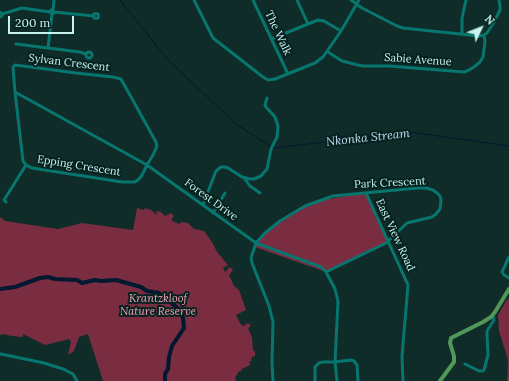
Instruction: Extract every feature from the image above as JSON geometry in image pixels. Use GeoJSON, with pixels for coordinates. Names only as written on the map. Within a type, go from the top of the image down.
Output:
{"type":"FeatureCollection","features":[{"type":"Feature","properties":{"kind":"main road"},"geometry":{"type":"LineString","coordinates":[[440,381],[454,362],[454,355],[450,343],[451,338],[484,322],[493,315],[509,289]]}},
{"type":"Feature","properties":{"kind":"street"},"geometry":{"type":"LineString","coordinates":[[48,48],[54,0]]}},
{"type":"Feature","properties":{"kind":"street"},"geometry":{"type":"LineString","coordinates":[[195,0],[210,34],[215,40],[266,79],[272,80],[318,61],[323,57],[328,52],[359,0]]}},
{"type":"Feature","properties":{"kind":"street","name":"The Walk"},"geometry":{"type":"LineString","coordinates":[[253,0],[288,74]]}},
{"type":"Feature","properties":{"kind":"street"},"geometry":{"type":"LineString","coordinates":[[297,0],[308,24]]}},
{"type":"Feature","properties":{"kind":"street"},"geometry":{"type":"LineString","coordinates":[[351,0],[400,28],[477,36],[484,35],[490,30],[500,8],[499,0]]}},
{"type":"Feature","properties":{"kind":"street"},"geometry":{"type":"LineString","coordinates":[[462,34],[462,18],[466,0]]}},
{"type":"Feature","properties":{"kind":"street"},"geometry":{"type":"LineString","coordinates":[[1,14],[22,8],[94,16]]}},
{"type":"Feature","properties":{"kind":"street"},"geometry":{"type":"LineString","coordinates":[[271,38],[321,20],[341,31]]}},
{"type":"Feature","properties":{"kind":"street","name":"Sabie Avenue"},"geometry":{"type":"LineString","coordinates":[[328,52],[342,61],[362,66],[389,66],[464,72],[474,67],[483,57],[485,42],[484,35]]}},
{"type":"Feature","properties":{"kind":"street"},"geometry":{"type":"LineString","coordinates":[[16,44],[86,54]]}},
{"type":"Feature","properties":{"kind":"street","name":"Sylvan Crescent"},"geometry":{"type":"LineString","coordinates":[[15,92],[14,66],[113,77],[121,80],[156,142],[156,149],[147,165]]}},
{"type":"Feature","properties":{"kind":"street","name":"Forest Drive"},"geometry":{"type":"LineString","coordinates":[[15,92],[147,165],[256,243],[266,248],[321,267],[326,272]]}},
{"type":"Feature","properties":{"kind":"street","name":"Epping Crescent"},"geometry":{"type":"LineString","coordinates":[[15,92],[23,160],[26,165],[32,168],[129,183],[135,182],[139,179],[147,165]]}},
{"type":"Feature","properties":{"kind":"street"},"geometry":{"type":"LineString","coordinates":[[244,178],[254,179],[261,176],[265,172],[271,149],[276,140],[278,126],[275,117],[266,107],[267,98]]}},
{"type":"Feature","properties":{"kind":"street"},"geometry":{"type":"LineString","coordinates":[[6,202],[4,200],[26,165]]}},
{"type":"Feature","properties":{"kind":"street"},"geometry":{"type":"LineString","coordinates":[[202,205],[214,176],[221,167],[228,168],[244,178],[250,186],[260,193]]}},
{"type":"Feature","properties":{"kind":"street","name":"Park Crescent"},"geometry":{"type":"LineString","coordinates":[[256,243],[270,228],[305,206],[333,196],[426,188],[433,190],[440,196],[440,209],[432,217],[407,223],[388,242],[326,272]]}},
{"type":"Feature","properties":{"kind":"street"},"geometry":{"type":"LineString","coordinates":[[214,213],[225,193]]}},
{"type":"Feature","properties":{"kind":"street","name":"East View Road"},"geometry":{"type":"LineString","coordinates":[[366,193],[408,285],[402,356],[403,381]]}},
{"type":"Feature","properties":{"kind":"street"},"geometry":{"type":"LineString","coordinates":[[256,243],[251,258],[269,306],[273,322],[273,381]]}},
{"type":"Feature","properties":{"kind":"street"},"geometry":{"type":"LineString","coordinates":[[509,257],[502,272],[509,278]]}},
{"type":"Feature","properties":{"kind":"street"},"geometry":{"type":"LineString","coordinates":[[326,272],[338,301],[335,362],[337,381]]}},
{"type":"Feature","properties":{"kind":"street"},"geometry":{"type":"LineString","coordinates":[[465,364],[479,371],[484,370],[488,355],[486,334],[494,320],[493,315]]}},
{"type":"Feature","properties":{"kind":"street"},"geometry":{"type":"LineString","coordinates":[[1,354],[63,368],[73,374],[77,381]]}},
{"type":"Feature","properties":{"kind":"street"},"geometry":{"type":"LineString","coordinates":[[315,381],[317,364],[323,362],[351,360],[357,365],[358,381]]}},
{"type":"Feature","properties":{"kind":"green space"},"geometry":{"type":"Polygon","coordinates":[[[365,193],[388,241],[326,272],[255,247],[267,231],[304,207],[322,200],[365,193]]]}},
{"type":"Feature","properties":{"kind":"green space","name":"Krantzkloof Nature Reserve"},"geometry":{"type":"Polygon","coordinates":[[[137,208],[144,210],[145,208],[153,211],[157,215],[156,211],[161,212],[165,216],[171,213],[174,216],[171,220],[179,224],[182,222],[188,223],[194,229],[204,231],[217,252],[228,265],[223,268],[225,272],[230,267],[233,270],[229,275],[234,286],[239,290],[246,310],[236,315],[243,326],[248,323],[251,326],[248,328],[252,337],[253,350],[255,352],[255,356],[252,357],[251,361],[249,362],[250,365],[242,369],[240,372],[239,371],[235,378],[236,381],[103,381],[88,334],[79,337],[74,351],[68,355],[71,342],[69,339],[45,345],[23,334],[23,337],[3,334],[0,335],[0,217],[5,221],[58,229],[82,223],[133,230],[137,208]]]}},
{"type":"Feature","properties":{"kind":"green space"},"geometry":{"type":"Polygon","coordinates":[[[509,298],[509,381],[507,381],[508,360],[499,331],[498,315],[509,298]]]}},
{"type":"Feature","properties":{"kind":"waterway","name":"Nkonka Stream"},"geometry":{"type":"LineString","coordinates":[[120,0],[168,60],[236,124],[270,146]]}},
{"type":"Feature","properties":{"kind":"waterway","name":"Nkonka Stream"},"geometry":{"type":"LineString","coordinates":[[274,148],[410,132],[509,146]]}},
{"type":"Feature","properties":{"kind":"waterway"},"geometry":{"type":"LineString","coordinates":[[0,289],[15,287],[40,278],[48,277],[55,279],[77,280],[82,283],[95,280],[116,280],[141,287],[147,291],[159,293],[180,310],[184,328],[172,346],[168,369],[165,374],[165,381]]}}]}
